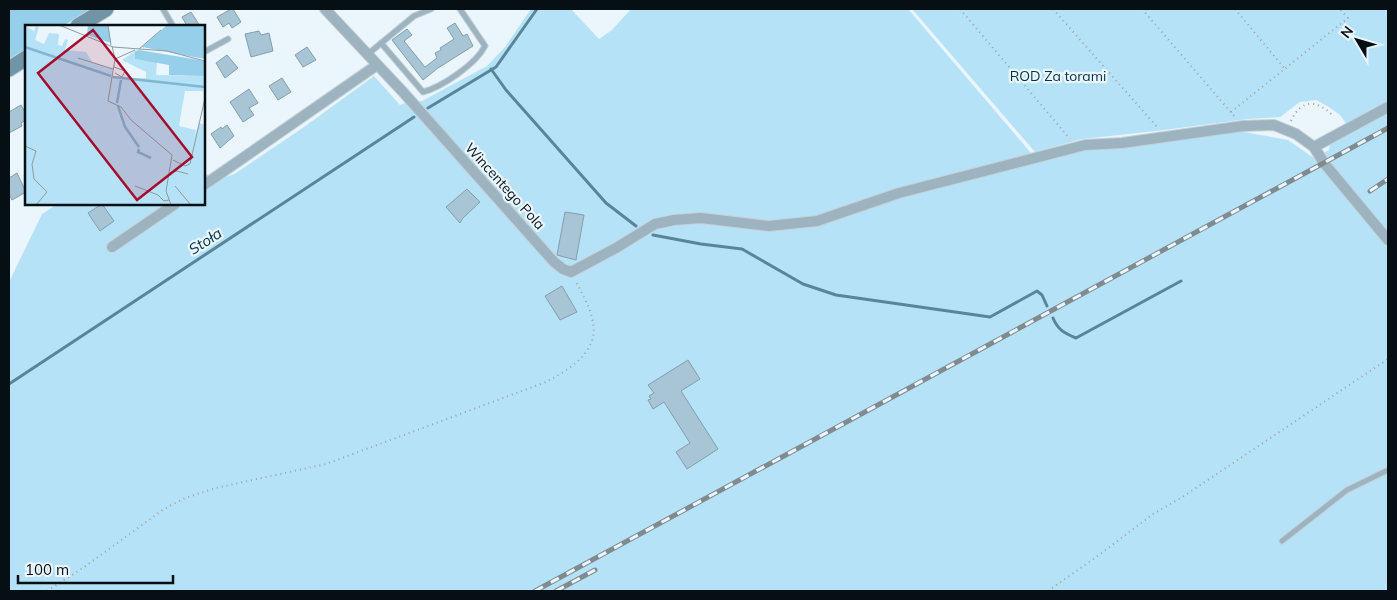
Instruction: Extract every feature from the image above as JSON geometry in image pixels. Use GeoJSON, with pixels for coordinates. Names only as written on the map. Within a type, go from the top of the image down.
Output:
{"type":"FeatureCollection","features":[{"type":"Feature","properties":{"kind":"street"},"geometry":{"type":"LineString","coordinates":[[80,25],[106,9]]}},
{"type":"Feature","properties":{"kind":"street","name":"Wincentego Pola"},"geometry":{"type":"LineString","coordinates":[[325,9],[403,92],[554,262],[571,272]]}},
{"type":"Feature","properties":{"kind":"street"},"geometry":{"type":"LineString","coordinates":[[9,69],[25,59]]}},
{"type":"Feature","properties":{"kind":"street"},"geometry":{"type":"LineString","coordinates":[[205,184],[377,65]]}},
{"type":"Feature","properties":{"kind":"street"},"geometry":{"type":"LineString","coordinates":[[1314,147],[1388,107]]}},
{"type":"Feature","properties":{"kind":"street"},"geometry":{"type":"LineString","coordinates":[[571,272],[655,224],[674,220],[701,218],[769,226],[816,221],[900,193],[1077,147],[1243,126],[1274,125],[1296,134],[1314,147],[1324,163],[1387,235]]}},
{"type":"Feature","properties":{"kind":"street"},"geometry":{"type":"LineString","coordinates":[[112,247],[174,205]]}},
{"type":"Feature","properties":{"kind":"lane"},"geometry":{"type":"LineString","coordinates":[[163,9],[172,25]]}},
{"type":"Feature","properties":{"kind":"lane"},"geometry":{"type":"LineString","coordinates":[[367,55],[414,16],[431,9]]}},
{"type":"Feature","properties":{"kind":"lane"},"geometry":{"type":"LineString","coordinates":[[381,43],[423,92],[431,90],[458,74],[482,52],[484,46],[460,9]]}},
{"type":"Feature","properties":{"kind":"lane"},"geometry":{"type":"LineString","coordinates":[[205,51],[228,39]]}},
{"type":"Feature","properties":{"kind":"lane"},"geometry":{"type":"LineString","coordinates":[[1282,541],[1346,490],[1388,470]]}},
{"type":"Feature","properties":{"kind":"path"},"geometry":{"type":"LineString","coordinates":[[960,9],[1077,147]]}},
{"type":"Feature","properties":{"kind":"path"},"geometry":{"type":"LineString","coordinates":[[1053,9],[1145,115],[1166,136]]}},
{"type":"Feature","properties":{"kind":"path"},"geometry":{"type":"LineString","coordinates":[[1142,9],[1243,126]]}},
{"type":"Feature","properties":{"kind":"path"},"geometry":{"type":"LineString","coordinates":[[1234,9],[1285,69]]}},
{"type":"Feature","properties":{"kind":"path"},"geometry":{"type":"LineString","coordinates":[[1231,112],[1348,18],[1340,9]]}},
{"type":"Feature","properties":{"kind":"path"},"geometry":{"type":"LineString","coordinates":[[1288,131],[1296,111],[1302,106],[1315,104],[1322,106],[1333,116]]}},
{"type":"Feature","properties":{"kind":"path"},"geometry":{"type":"LineString","coordinates":[[47,591],[83,568],[164,509],[185,498],[216,488],[247,483],[326,464],[546,382],[565,372],[583,356],[594,336],[594,324],[589,309],[571,272]]}},
{"type":"Feature","properties":{"kind":"path"},"geometry":{"type":"LineString","coordinates":[[1048,591],[1099,556],[1153,514],[1184,496],[1388,359]]}},
{"type":"Feature","properties":{"kind":"green space"},"geometry":{"type":"Polygon","coordinates":[[[531,9],[571,9],[599,39],[612,30],[631,9],[908,9],[1037,160],[1111,144],[1227,129],[1288,140],[1314,158],[1329,150],[1330,144],[1388,112],[1388,591],[9,591],[9,282],[42,214],[56,205],[205,205],[205,174],[227,177],[236,173],[374,76],[400,105],[408,102],[422,101],[487,66],[505,47],[531,9]]]}},
{"type":"Feature","properties":{"kind":"green space","name":"ROD Za torami"},"geometry":{"type":"Polygon","coordinates":[[[912,9],[1388,9],[1388,103],[1348,126],[1340,115],[1316,100],[1300,102],[1280,117],[1248,119],[1082,139],[1035,152],[912,9]]]}},
{"type":"Feature","properties":{"kind":"shaded area"},"geometry":{"type":"Polygon","coordinates":[[[9,9],[91,9],[65,25],[25,25],[25,50],[9,59],[9,9]]]}},
{"type":"Feature","properties":{"kind":"building"},"geometry":{"type":"Polygon","coordinates":[[[233,9],[241,22],[232,28],[229,23],[223,27],[217,17],[233,9]]]}},
{"type":"Feature","properties":{"kind":"building"},"geometry":{"type":"Polygon","coordinates":[[[191,12],[199,25],[186,25],[182,17],[191,12]]]}},
{"type":"Feature","properties":{"kind":"building"},"geometry":{"type":"Polygon","coordinates":[[[455,23],[463,36],[467,34],[473,46],[423,80],[392,40],[407,29],[412,35],[404,41],[425,67],[437,58],[435,53],[441,50],[440,48],[454,39],[447,28],[455,23]]]}},
{"type":"Feature","properties":{"kind":"building"},"geometry":{"type":"Polygon","coordinates":[[[259,31],[261,35],[269,33],[273,51],[251,57],[245,34],[259,31]]]}},
{"type":"Feature","properties":{"kind":"building"},"geometry":{"type":"Polygon","coordinates":[[[307,47],[316,60],[303,67],[295,55],[307,47]]]}},
{"type":"Feature","properties":{"kind":"building"},"geometry":{"type":"Polygon","coordinates":[[[227,55],[238,68],[225,78],[216,63],[227,55]]]}},
{"type":"Feature","properties":{"kind":"building"},"geometry":{"type":"Polygon","coordinates":[[[282,78],[291,92],[278,100],[269,86],[282,78]]]}},
{"type":"Feature","properties":{"kind":"building"},"geometry":{"type":"Polygon","coordinates":[[[249,89],[258,103],[249,108],[254,115],[243,122],[230,102],[249,89]]]}},
{"type":"Feature","properties":{"kind":"building"},"geometry":{"type":"Polygon","coordinates":[[[21,105],[25,112],[25,121],[21,123],[22,126],[9,133],[9,112],[21,105]]]}},
{"type":"Feature","properties":{"kind":"building"},"geometry":{"type":"Polygon","coordinates":[[[227,125],[234,136],[220,148],[211,134],[227,125]]]}},
{"type":"Feature","properties":{"kind":"building"},"geometry":{"type":"Polygon","coordinates":[[[17,173],[25,190],[25,193],[12,200],[9,194],[9,178],[17,173]]]}},
{"type":"Feature","properties":{"kind":"building"},"geometry":{"type":"Polygon","coordinates":[[[467,189],[480,202],[460,223],[446,207],[467,189]]]}},
{"type":"Feature","properties":{"kind":"building"},"geometry":{"type":"Polygon","coordinates":[[[103,205],[114,221],[100,231],[88,213],[103,205]]]}},
{"type":"Feature","properties":{"kind":"building"},"geometry":{"type":"Polygon","coordinates":[[[565,212],[584,215],[576,260],[557,255],[565,212]]]}},
{"type":"Feature","properties":{"kind":"building"},"geometry":{"type":"Polygon","coordinates":[[[562,286],[577,312],[560,320],[545,296],[562,286]]]}},
{"type":"Feature","properties":{"kind":"building"},"geometry":{"type":"Polygon","coordinates":[[[688,360],[700,379],[681,391],[718,449],[687,469],[676,452],[690,443],[664,402],[653,409],[648,400],[651,399],[649,396],[654,393],[648,385],[688,360]]]}},
{"type":"Feature","properties":{"kind":"waterway","name":"Stoła"},"geometry":{"type":"LineString","coordinates":[[428,108],[496,67],[537,9]]}},
{"type":"Feature","properties":{"kind":"waterway"},"geometry":{"type":"LineString","coordinates":[[491,69],[506,90],[606,203],[636,226]]}},
{"type":"Feature","properties":{"kind":"waterway","name":"Stoła"},"geometry":{"type":"LineString","coordinates":[[9,384],[414,117]]}},
{"type":"Feature","properties":{"kind":"waterway"},"geometry":{"type":"LineString","coordinates":[[653,235],[742,249],[803,284],[836,295],[990,317],[1037,291],[1042,295],[1047,306]]}},
{"type":"Feature","properties":{"kind":"waterway"},"geometry":{"type":"LineString","coordinates":[[1053,318],[1062,331],[1076,338],[1181,281]]}},
{"type":"Feature","properties":{"kind":"railway"},"geometry":{"type":"LineString","coordinates":[[535,591],[1388,128]]}},
{"type":"Feature","properties":{"kind":"railway"},"geometry":{"type":"LineString","coordinates":[[1370,191],[1388,179]]}},
{"type":"Feature","properties":{"kind":"railway"},"geometry":{"type":"LineString","coordinates":[[556,591],[595,570]]}}]}
